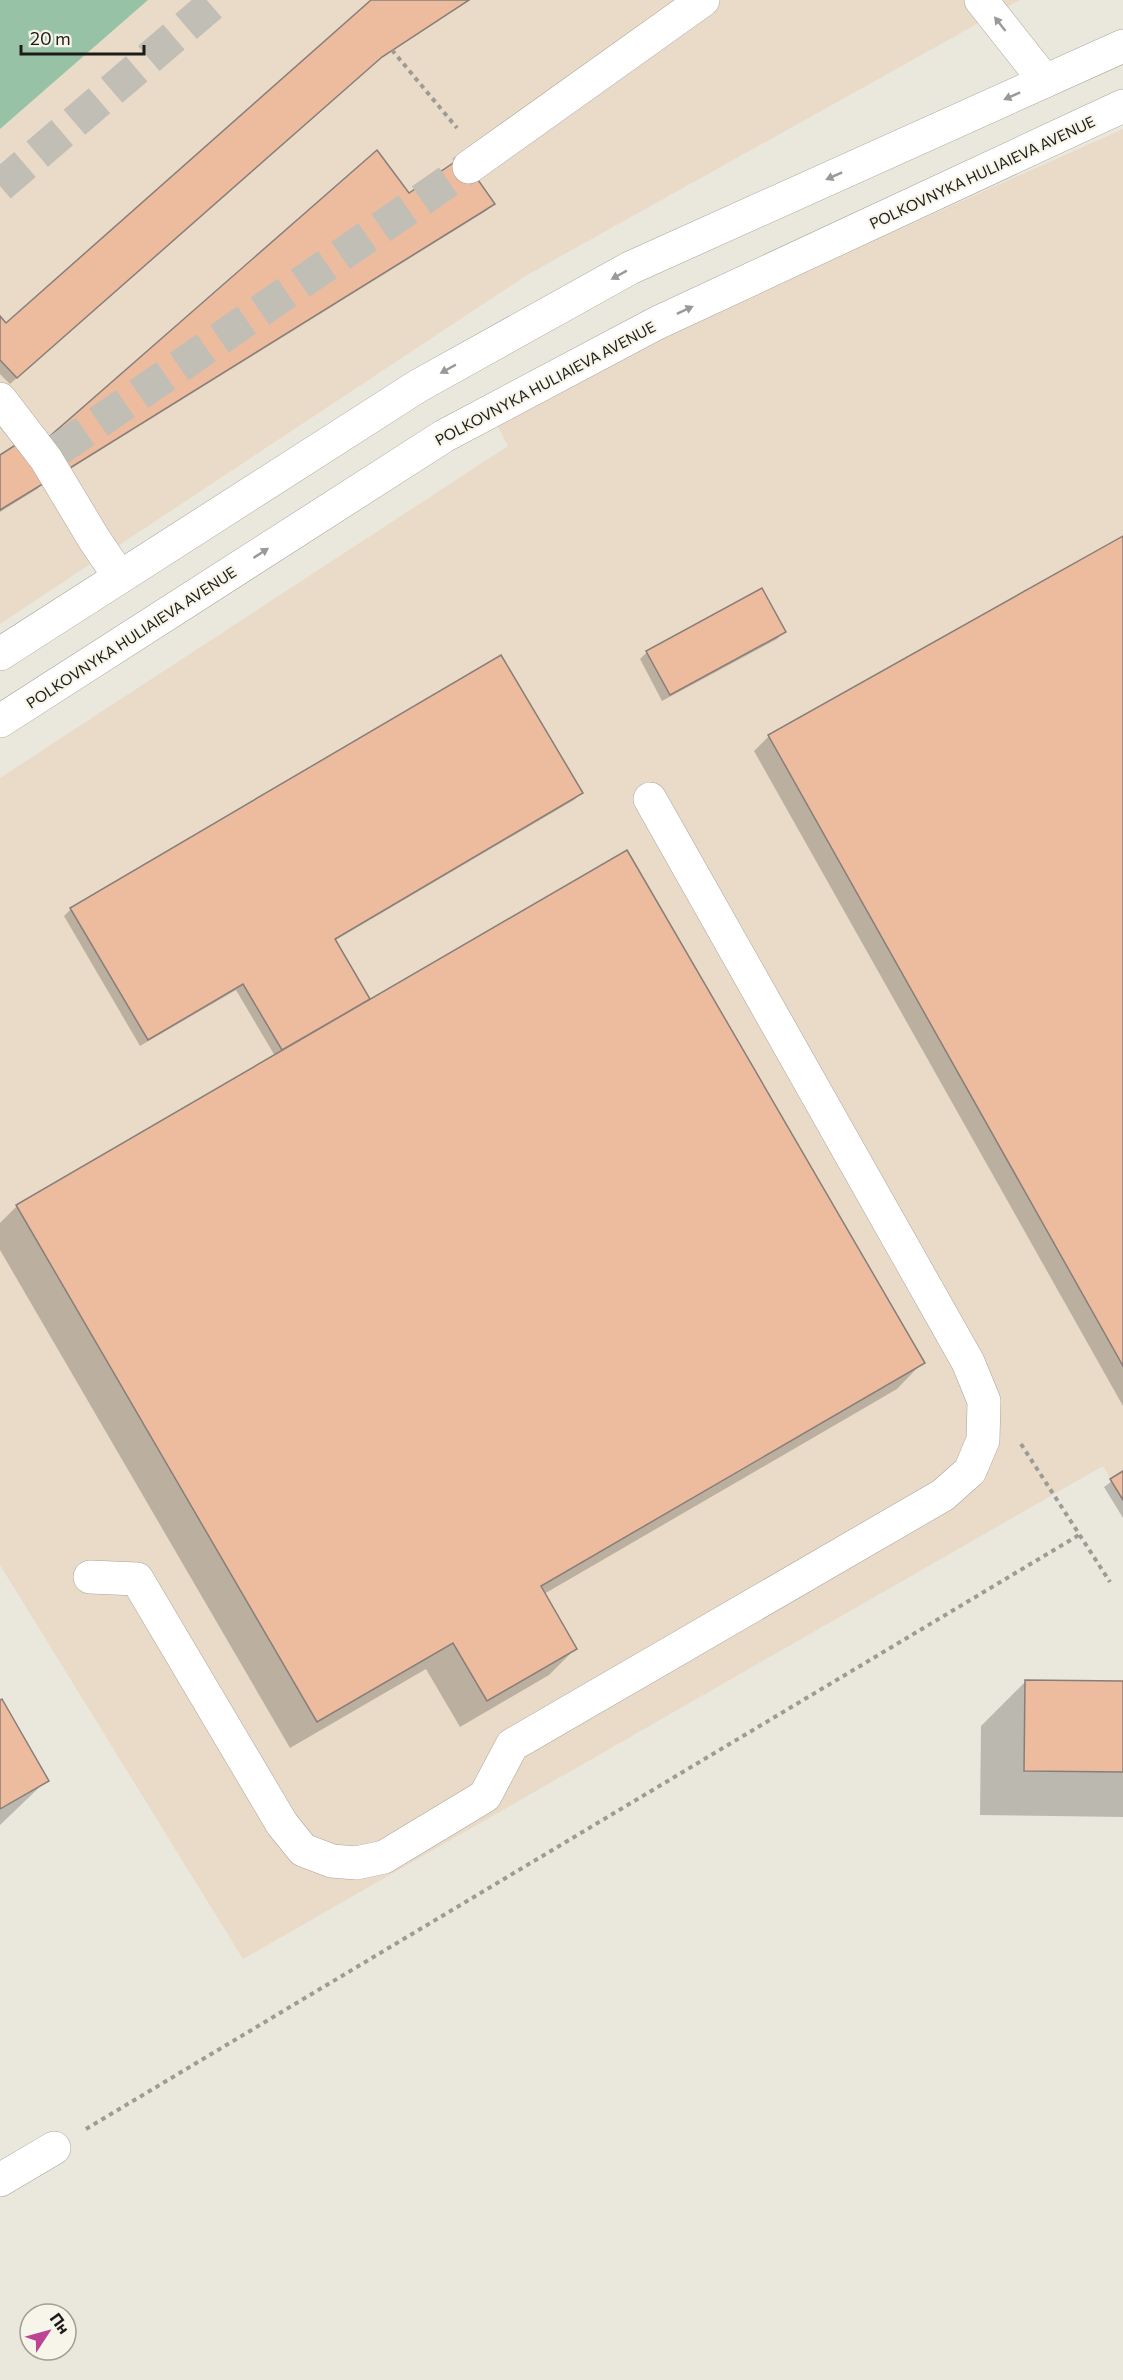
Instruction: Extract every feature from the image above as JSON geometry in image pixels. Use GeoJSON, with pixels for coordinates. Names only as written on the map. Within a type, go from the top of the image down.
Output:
{"type":"FeatureCollection","features":[{"type":"Feature","properties":{"kind":"main road"},"geometry":{"type":"LineString","coordinates":[[475,163],[703,0]]}},
{"type":"Feature","properties":{"kind":"main road"},"geometry":{"type":"LineString","coordinates":[[981,0],[1045,81]]}},
{"type":"Feature","properties":{"kind":"main road"},"geometry":{"type":"LineString","coordinates":[[0,654],[418,386],[630,268],[1123,46]]}},
{"type":"Feature","properties":{"kind":"main road","name":"POLKOVNYKA HULIAIEVA AVENUE"},"geometry":{"type":"LineString","coordinates":[[0,721],[444,436],[657,323],[1123,106]]}},
{"type":"Feature","properties":{"kind":"main road"},"geometry":{"type":"LineString","coordinates":[[0,399],[52,455],[94,539],[119,576]]}},
{"type":"Feature","properties":{"kind":"main road"},"geometry":{"type":"LineString","coordinates":[[90,1577],[137,1579],[282,1824],[303,1850],[332,1861],[356,1863],[384,1857],[485,1796],[512,1745],[943,1496],[970,1471],[983,1440],[984,1401],[968,1362],[650,799]]}},
{"type":"Feature","properties":{"kind":"main road"},"geometry":{"type":"LineString","coordinates":[[0,2180],[54,2148]]}},
{"type":"Feature","properties":{"kind":"path"},"geometry":{"type":"LineString","coordinates":[[392,50],[475,163]]}},
{"type":"Feature","properties":{"kind":"path"},"geometry":{"type":"LineString","coordinates":[[1017,1438],[1110,1581]]}},
{"type":"Feature","properties":{"kind":"path"},"geometry":{"type":"LineString","coordinates":[[54,2148],[1079,1535]]}},
{"type":"Feature","properties":{"kind":"shaded area"},"geometry":{"type":"Polygon","coordinates":[[[148,0],[1020,0],[527,275],[0,624],[0,129],[148,0]]]}},
{"type":"Feature","properties":{"kind":"shaded area"},"geometry":{"type":"Polygon","coordinates":[[[1123,129],[1123,1500],[1103,1466],[243,1959],[0,1565],[0,778],[508,446],[497,425],[564,384],[759,292],[1123,129]]]}},
{"type":"Feature","properties":{"kind":"green space"},"geometry":{"type":"Polygon","coordinates":[[[0,0],[148,0],[0,129],[0,0]]]}},
{"type":"Feature","properties":{"kind":"building"},"geometry":{"type":"Polygon","coordinates":[[[371,0],[469,0],[382,57],[17,378],[0,360],[0,316],[6,323],[371,0]]]}},
{"type":"Feature","properties":{"kind":"building"},"geometry":{"type":"Polygon","coordinates":[[[377,150],[409,193],[462,157],[495,204],[70,468],[49,437],[377,150]]]}},
{"type":"Feature","properties":{"kind":"building"},"geometry":{"type":"Polygon","coordinates":[[[20,442],[46,482],[0,510],[0,455],[20,442]]]}},
{"type":"Feature","properties":{"kind":"building"},"geometry":{"type":"Polygon","coordinates":[[[1123,536],[1123,1366],[768,735],[1123,536]]]}},
{"type":"Feature","properties":{"kind":"building"},"geometry":{"type":"Polygon","coordinates":[[[762,588],[786,632],[670,695],[646,651],[762,588]]]}},
{"type":"Feature","properties":{"kind":"building"},"geometry":{"type":"Polygon","coordinates":[[[501,655],[583,793],[335,939],[370,999],[282,1050],[243,984],[148,1040],[70,908],[501,655]]]}},
{"type":"Feature","properties":{"kind":"building"},"geometry":{"type":"Polygon","coordinates":[[[627,850],[925,1363],[541,1586],[577,1649],[487,1701],[453,1643],[317,1722],[16,1205],[627,850]]]}},
{"type":"Feature","properties":{"kind":"building"},"geometry":{"type":"Polygon","coordinates":[[[1123,1471],[1123,1500],[1110,1479],[1123,1471]]]}},
{"type":"Feature","properties":{"kind":"building"},"geometry":{"type":"Polygon","coordinates":[[[1025,1680],[1123,1681],[1123,1772],[1024,1771],[1025,1680]]]}},
{"type":"Feature","properties":{"kind":"building"},"geometry":{"type":"Polygon","coordinates":[[[2,1699],[49,1781],[0,1809],[0,1700],[2,1699]]]}},
{"type":"Feature","properties":{"kind":"tunnel"},"geometry":{"type":"LineString","coordinates":[[0,186],[217,0]]}},
{"type":"Feature","properties":{"kind":"tunnel"},"geometry":{"type":"LineString","coordinates":[[58,450],[469,167]]}}]}
